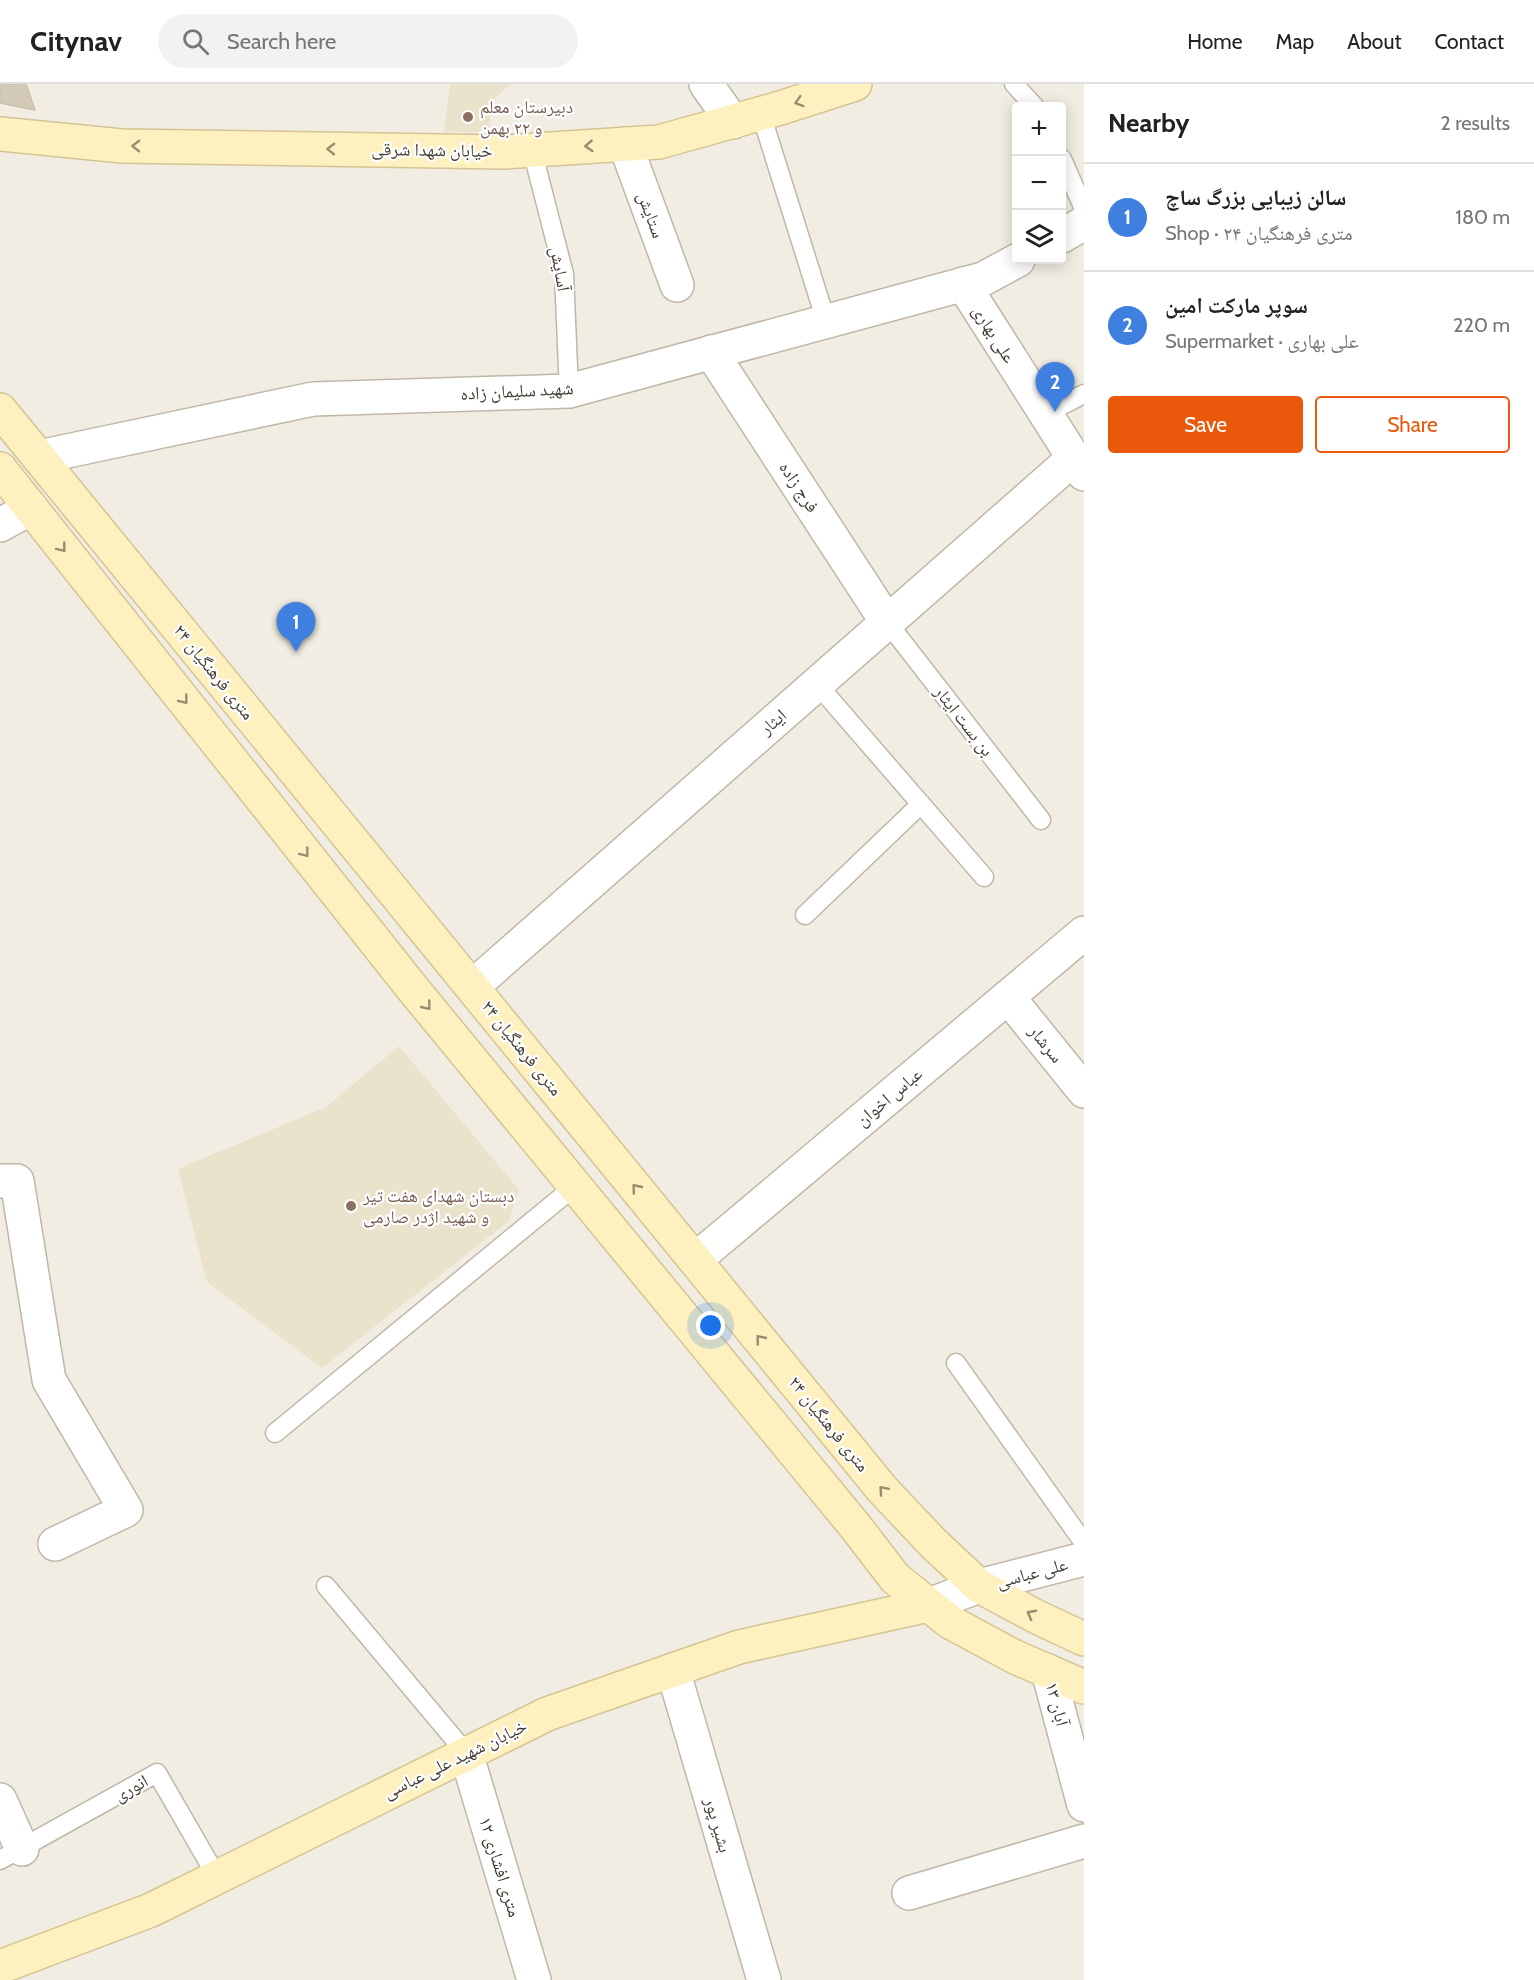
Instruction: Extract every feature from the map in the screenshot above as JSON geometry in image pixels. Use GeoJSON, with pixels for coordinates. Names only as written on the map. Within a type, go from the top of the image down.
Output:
{"type":"FeatureCollection","features":[{"type":"Feature","properties":{"kind":"main road","name":"خیابان شهدا شرقی"},"geometry":{"type":"LineString","coordinates":[[0,134],[122,146],[504,152],[659,142],[747,118],[855,84]]}},
{"type":"Feature","properties":{"kind":"main road","name":"۲۴ متری فرهنگیان"},"geometry":{"type":"LineString","coordinates":[[0,410],[882,1489],[933,1543],[979,1586],[1084,1639]]}},
{"type":"Feature","properties":{"kind":"main road"},"geometry":{"type":"LineString","coordinates":[[0,469],[413,989],[855,1526],[895,1578],[950,1622],[1015,1657],[1084,1687]]}},
{"type":"Feature","properties":{"kind":"main road"},"geometry":{"type":"LineString","coordinates":[[659,1287],[695,1260]]}},
{"type":"Feature","properties":{"kind":"main road","name":"خیابان شهید علی عباسی"},"geometry":{"type":"LineString","coordinates":[[0,1967],[151,1910],[547,1713],[739,1647],[929,1605]]}},
{"type":"Feature","properties":{"kind":"street"},"geometry":{"type":"LineString","coordinates":[[706,84],[747,118]]}},
{"type":"Feature","properties":{"kind":"street","name":"ستایش"},"geometry":{"type":"LineString","coordinates":[[625,144],[677,285]]}},
{"type":"Feature","properties":{"kind":"street"},"geometry":{"type":"LineString","coordinates":[[1066,234],[1084,224]]}},
{"type":"Feature","properties":{"kind":"street","name":"شهید سلیمان زاده"},"geometry":{"type":"LineString","coordinates":[[39,457],[313,399],[569,391],[983,279],[1012,263]]}},
{"type":"Feature","properties":{"kind":"street","name":"علی بهاری"},"geometry":{"type":"LineString","coordinates":[[963,284],[1079,466]]}},
{"type":"Feature","properties":{"kind":"street","name":"فرج زاده"},"geometry":{"type":"LineString","coordinates":[[711,352],[887,622]]}},
{"type":"Feature","properties":{"kind":"street","name":"ایثار"},"geometry":{"type":"LineString","coordinates":[[472,987],[887,622],[1079,466]]}},
{"type":"Feature","properties":{"kind":"street"},"geometry":{"type":"LineString","coordinates":[[0,525],[31,508]]}},
{"type":"Feature","properties":{"kind":"street","name":"عباس اخوان"},"geometry":{"type":"LineString","coordinates":[[695,1260],[1084,933]]}},
{"type":"Feature","properties":{"kind":"street","name":"سرشار"},"geometry":{"type":"LineString","coordinates":[[1008,997],[1084,1091]]}},
{"type":"Feature","properties":{"kind":"street"},"geometry":{"type":"LineString","coordinates":[[0,1182],[17,1181],[49,1380],[126,1510],[55,1544]]}},
{"type":"Feature","properties":{"kind":"street","name":"علی عباسی"},"geometry":{"type":"LineString","coordinates":[[929,1605],[979,1586],[1084,1559]]}},
{"type":"Feature","properties":{"kind":"street","name":"بشیر پور"},"geometry":{"type":"LineString","coordinates":[[672,1670],[764,1980]]}},
{"type":"Feature","properties":{"kind":"street","name":"۱۳ آبان"},"geometry":{"type":"LineString","coordinates":[[1048,1671],[1084,1806]]}},
{"type":"Feature","properties":{"kind":"street","name":"۱۲ متری افشاری"},"geometry":{"type":"LineString","coordinates":[[466,1754],[534,1980]]}},
{"type":"Feature","properties":{"kind":"street"},"geometry":{"type":"LineString","coordinates":[[0,1800],[11,1854]]}},
{"type":"Feature","properties":{"kind":"street"},"geometry":{"type":"LineString","coordinates":[[909,1893],[1084,1841]]}},
{"type":"Feature","properties":{"kind":"lane"},"geometry":{"type":"LineString","coordinates":[[1014,84],[1030,102]]}},
{"type":"Feature","properties":{"kind":"lane"},"geometry":{"type":"LineString","coordinates":[[747,118],[826,321]]}},
{"type":"Feature","properties":{"kind":"lane","name":"آسایش"},"geometry":{"type":"LineString","coordinates":[[532,150],[564,274],[569,391]]}},
{"type":"Feature","properties":{"kind":"lane"},"geometry":{"type":"LineString","coordinates":[[1066,168],[1084,209]]}},
{"type":"Feature","properties":{"kind":"lane"},"geometry":{"type":"LineString","coordinates":[[1045,414],[1084,394]]}},
{"type":"Feature","properties":{"kind":"lane","name":"بن بست ایثار"},"geometry":{"type":"LineString","coordinates":[[887,622],[1041,820]]}},
{"type":"Feature","properties":{"kind":"lane"},"geometry":{"type":"LineString","coordinates":[[817,684],[984,877]]}},
{"type":"Feature","properties":{"kind":"lane"},"geometry":{"type":"LineString","coordinates":[[805,915],[921,804]]}},
{"type":"Feature","properties":{"kind":"lane"},"geometry":{"type":"LineString","coordinates":[[275,1433],[575,1186]]}},
{"type":"Feature","properties":{"kind":"lane"},"geometry":{"type":"LineString","coordinates":[[956,1363],[1084,1543]]}},
{"type":"Feature","properties":{"kind":"lane"},"geometry":{"type":"LineString","coordinates":[[326,1586],[466,1754]]}},
{"type":"Feature","properties":{"kind":"lane","name":"انوری"},"geometry":{"type":"LineString","coordinates":[[11,1854],[157,1773],[217,1877]]}},
{"type":"Feature","properties":{"kind":"shaded area","name":"دبیرستان معلم و ۲۲ بهمن"},"geometry":{"type":"Polygon","coordinates":[[[450,84],[511,84],[492,101],[489,132],[444,132],[450,84]]]}},
{"type":"Feature","properties":{"kind":"shaded area","name":"دبستان شهدای هفت تیر و شهید اژدر صارمی"},"geometry":{"type":"Polygon","coordinates":[[[399,1046],[519,1190],[509,1221],[322,1368],[207,1282],[178,1169],[326,1107],[399,1046]]]}},
{"type":"Feature","properties":{"kind":"building"},"geometry":{"type":"Polygon","coordinates":[[[0,84],[26,84],[35,110],[0,103],[0,84]]]}},
{"type":"Feature","properties":{"kind":"place","name":"دبیرستان معلم و ۲۲ بهمن"},"geometry":{"type":"Point","coordinates":[468,117]}},
{"type":"Feature","properties":{"kind":"place","name":"سوپر مارکت امین"},"geometry":{"type":"Point","coordinates":[1055,412]}},
{"type":"Feature","properties":{"kind":"place","name":"سالن زیبایی بزرگ ساچ"},"geometry":{"type":"Point","coordinates":[296,652]}},
{"type":"Feature","properties":{"kind":"place","name":"دبستان شهدای هفت تیر و شهید اژدر صارمی"},"geometry":{"type":"Point","coordinates":[351,1206]}}]}
